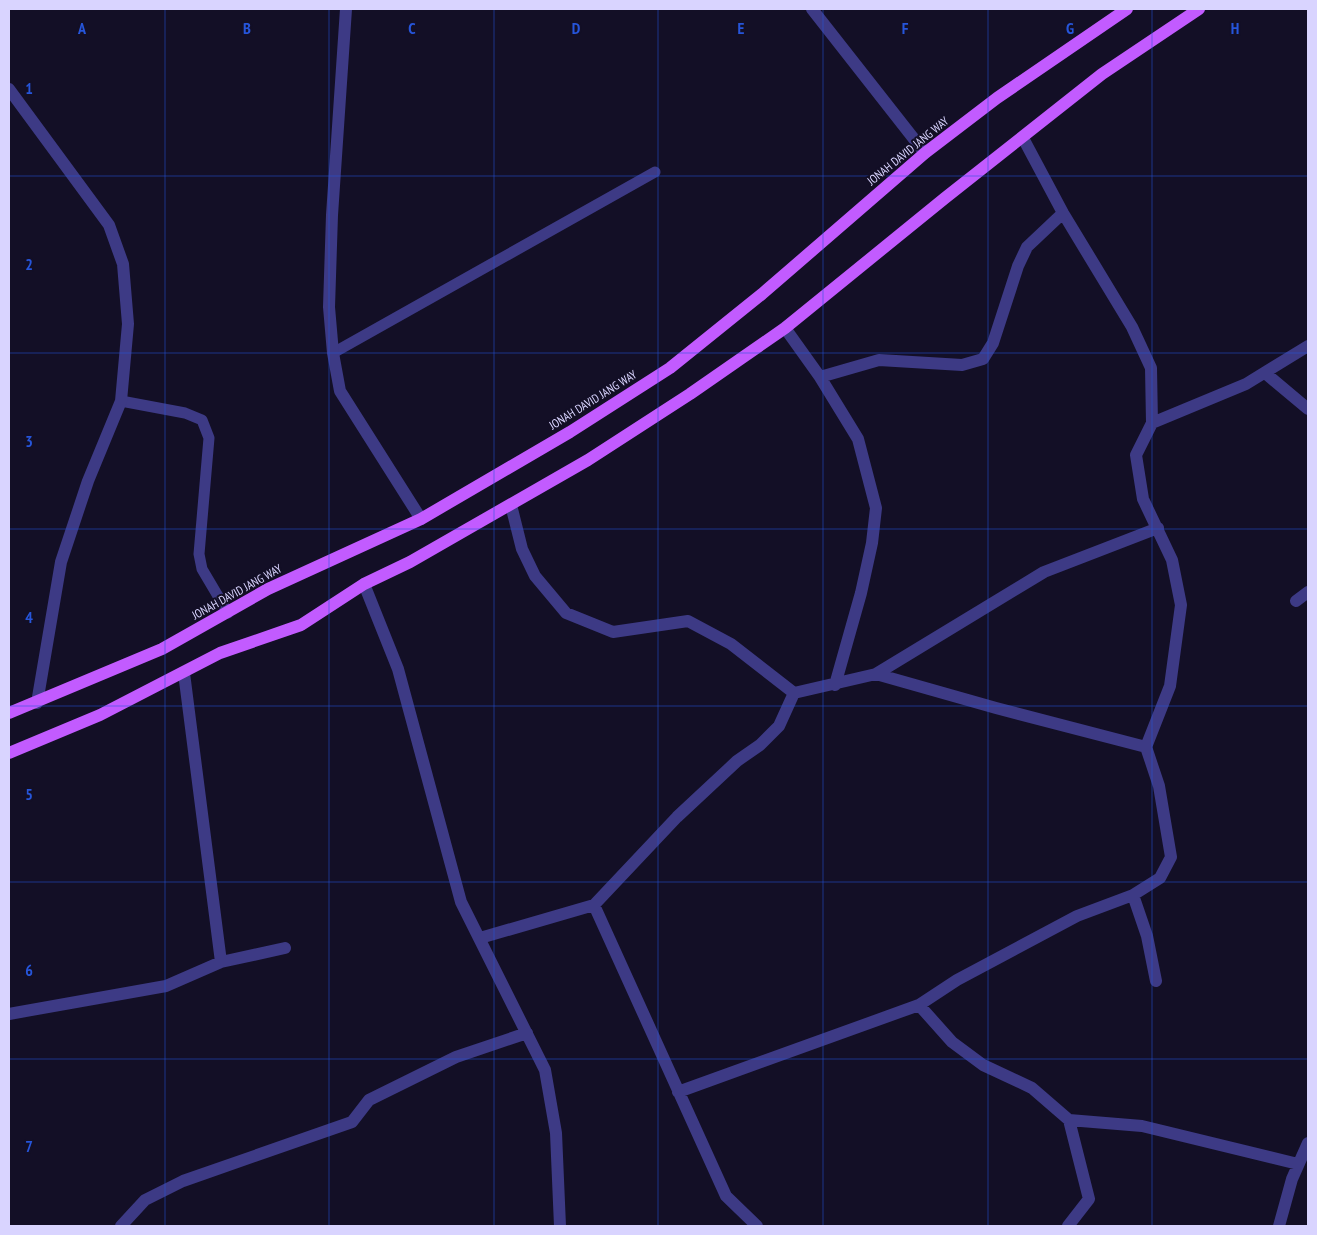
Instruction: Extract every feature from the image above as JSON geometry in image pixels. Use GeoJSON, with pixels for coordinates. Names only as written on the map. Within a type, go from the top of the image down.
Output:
{"type":"FeatureCollection","features":[{"type":"Feature","properties":{"kind":"main road","name":"JONAH DAVID JANG WAY"},"geometry":{"type":"LineString","coordinates":[[9,714],[162,649],[268,589],[421,519],[570,432],[670,368],[762,294],[925,153],[997,98],[1128,9]]}},
{"type":"Feature","properties":{"kind":"main road"},"geometry":{"type":"LineString","coordinates":[[9,753],[100,715],[220,653],[301,625],[364,584],[410,562],[611,445],[690,394],[785,328],[1102,74],[1199,9]]}},
{"type":"Feature","properties":{"kind":"street"},"geometry":{"type":"LineString","coordinates":[[346,9],[332,215],[329,307],[333,353],[340,392],[421,519]]}},
{"type":"Feature","properties":{"kind":"street"},"geometry":{"type":"LineString","coordinates":[[812,9],[925,153]]}},
{"type":"Feature","properties":{"kind":"street"},"geometry":{"type":"LineString","coordinates":[[9,88],[109,225],[123,264],[128,324],[121,401],[88,481],[61,562],[37,703]]}},
{"type":"Feature","properties":{"kind":"street"},"geometry":{"type":"LineString","coordinates":[[678,1092],[919,1005],[957,980],[1077,916],[1133,895],[1160,878],[1171,857],[1159,786],[1146,746],[1170,686],[1181,605],[1172,560],[1143,499],[1136,455],[1152,423],[1151,368],[1132,327],[1063,212],[1023,138]]}},
{"type":"Feature","properties":{"kind":"street"},"geometry":{"type":"LineString","coordinates":[[820,377],[879,360],[962,365],[983,359],[993,343],[1018,266],[1027,247],[1063,212]]}},
{"type":"Feature","properties":{"kind":"street"},"geometry":{"type":"LineString","coordinates":[[785,328],[820,377],[858,439],[876,508],[872,543],[835,685]]}},
{"type":"Feature","properties":{"kind":"street"},"geometry":{"type":"LineString","coordinates":[[1152,423],[1246,384],[1308,346]]}},
{"type":"Feature","properties":{"kind":"street"},"geometry":{"type":"LineString","coordinates":[[1265,373],[1308,408]]}},
{"type":"Feature","properties":{"kind":"street"},"geometry":{"type":"LineString","coordinates":[[511,504],[522,549],[535,576],[566,613],[613,632],[688,622],[731,644],[794,693],[876,674],[1044,572],[1158,528]]}},
{"type":"Feature","properties":{"kind":"street"},"geometry":{"type":"LineString","coordinates":[[364,584],[398,669],[462,902],[545,1070],[556,1133],[560,1226]]}},
{"type":"Feature","properties":{"kind":"street"},"geometry":{"type":"LineString","coordinates":[[1296,601],[1308,592]]}},
{"type":"Feature","properties":{"kind":"street"},"geometry":{"type":"LineString","coordinates":[[184,673],[222,962]]}},
{"type":"Feature","properties":{"kind":"street"},"geometry":{"type":"LineString","coordinates":[[876,674],[996,708],[1146,746]]}},
{"type":"Feature","properties":{"kind":"street"},"geometry":{"type":"LineString","coordinates":[[480,938],[594,905],[677,817],[737,761],[760,745],[779,726],[794,693]]}},
{"type":"Feature","properties":{"kind":"street"},"geometry":{"type":"LineString","coordinates":[[1133,895],[1147,936],[1156,981]]}},
{"type":"Feature","properties":{"kind":"street"},"geometry":{"type":"LineString","coordinates":[[594,905],[726,1196],[758,1226]]}},
{"type":"Feature","properties":{"kind":"street"},"geometry":{"type":"LineString","coordinates":[[9,1014],[166,986],[222,962],[286,948]]}},
{"type":"Feature","properties":{"kind":"street"},"geometry":{"type":"LineString","coordinates":[[919,1005],[952,1042],[983,1065],[1032,1088],[1068,1120],[1089,1199],[1068,1226]]}},
{"type":"Feature","properties":{"kind":"street"},"geometry":{"type":"LineString","coordinates":[[120,1226],[145,1200],[183,1181],[352,1122],[369,1100],[456,1057],[527,1033]]}},
{"type":"Feature","properties":{"kind":"street"},"geometry":{"type":"LineString","coordinates":[[1068,1120],[1142,1126],[1298,1164]]}},
{"type":"Feature","properties":{"kind":"street"},"geometry":{"type":"LineString","coordinates":[[1279,1226],[1292,1179],[1308,1143]]}},
{"type":"Feature","properties":{"kind":"lane"},"geometry":{"type":"LineString","coordinates":[[333,353],[655,172]]}},
{"type":"Feature","properties":{"kind":"lane"},"geometry":{"type":"LineString","coordinates":[[121,401],[185,413],[202,420],[209,438],[199,554],[202,569],[228,613]]}}]}
